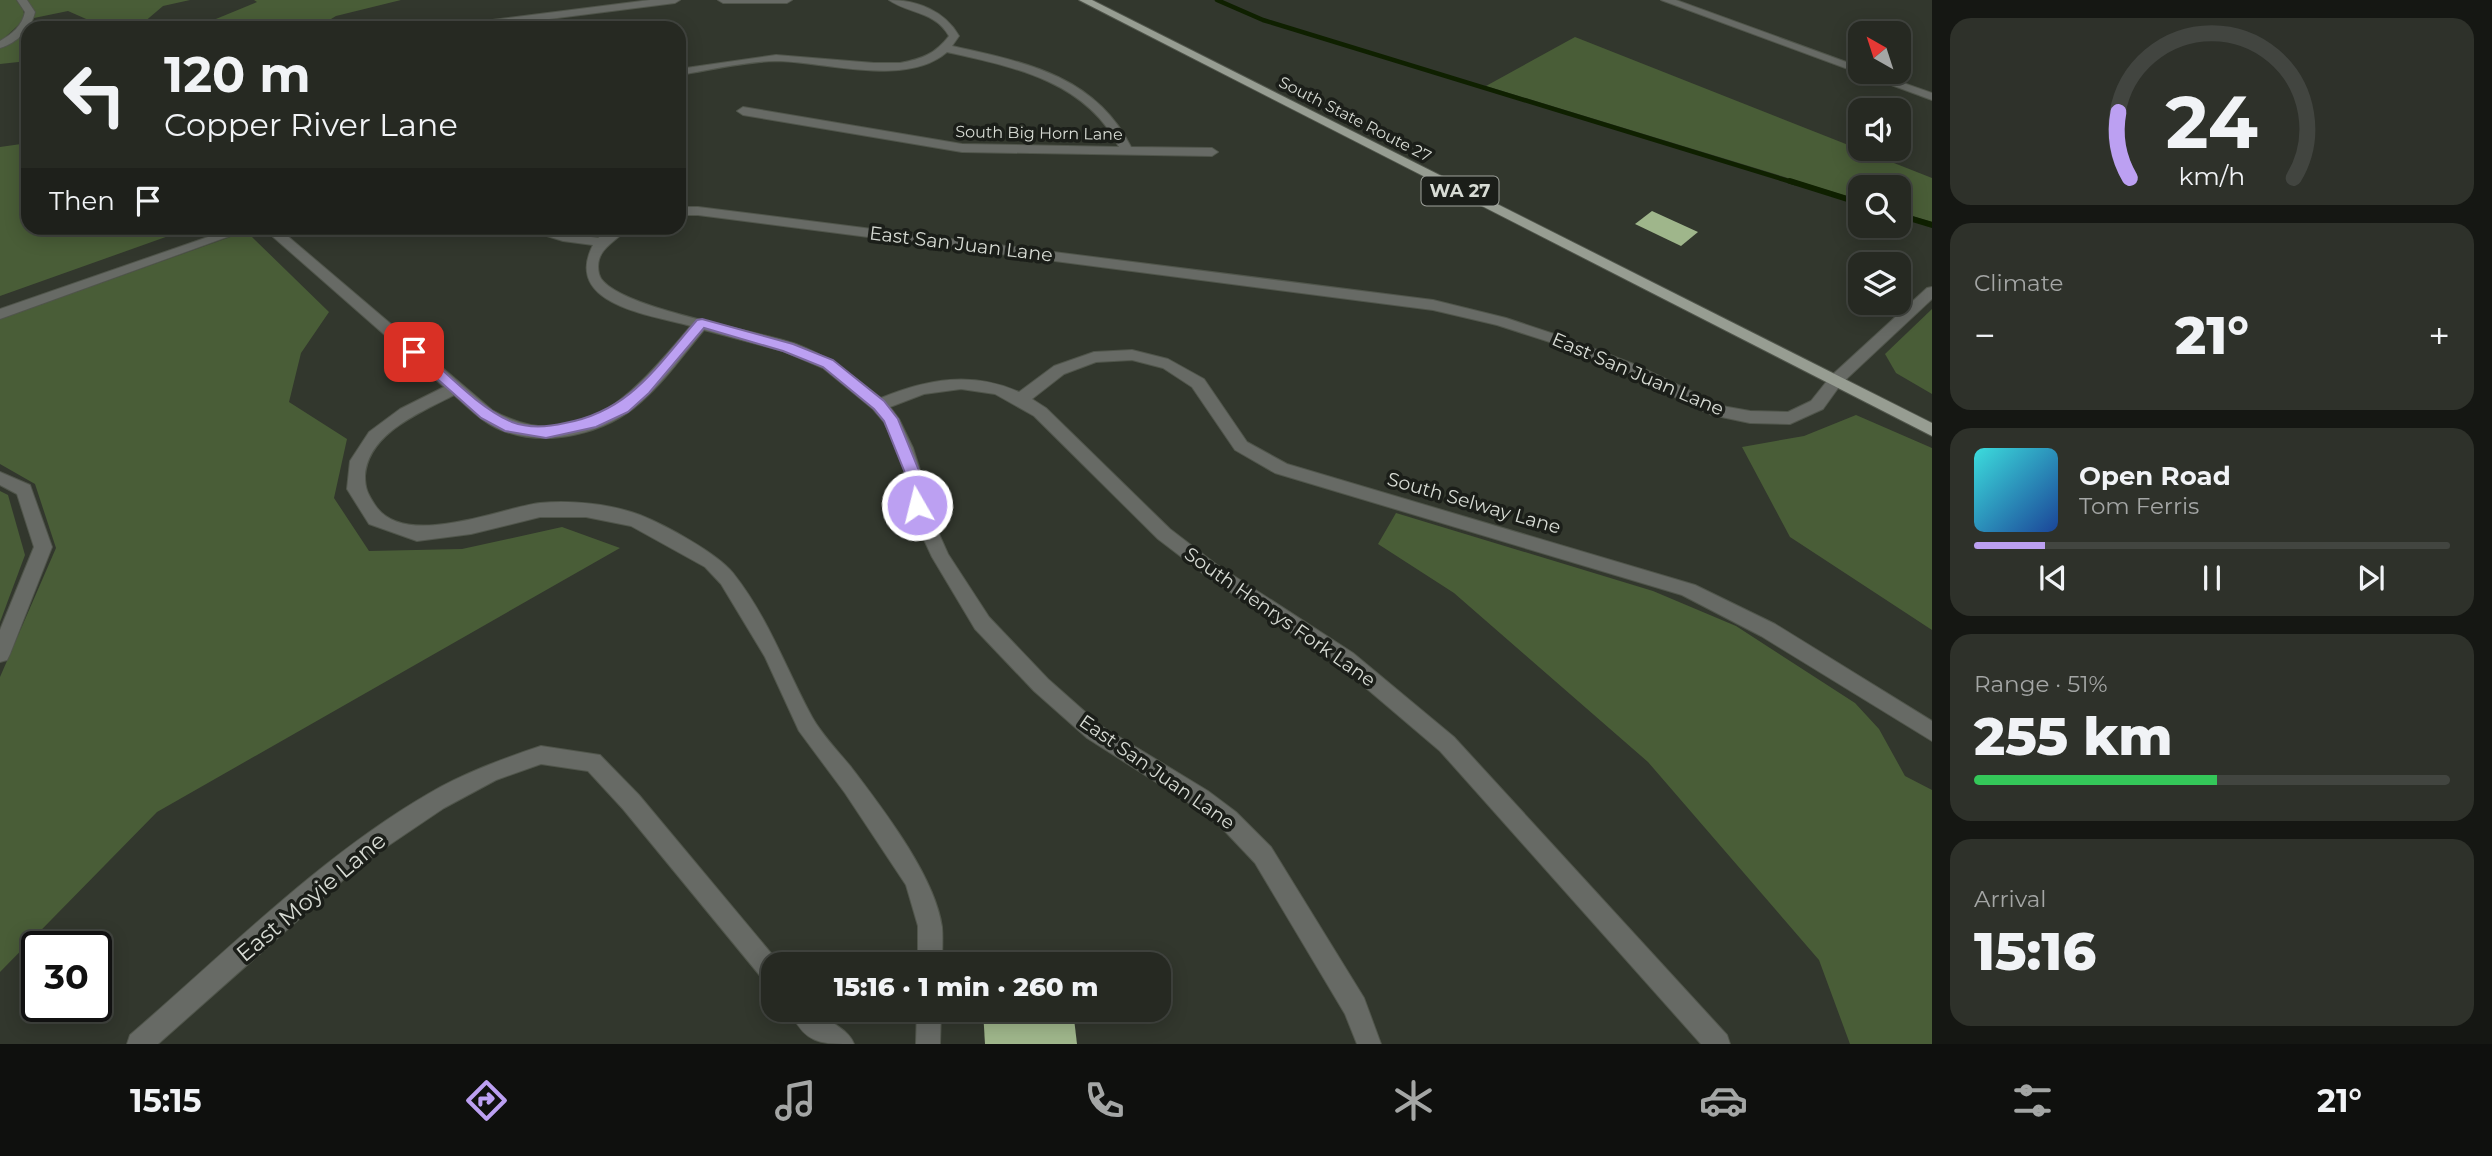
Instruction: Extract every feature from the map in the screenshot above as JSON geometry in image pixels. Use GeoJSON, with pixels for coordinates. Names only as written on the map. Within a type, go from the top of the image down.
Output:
{"type":"FeatureCollection","features":[{"type":"Feature","properties":{"kind":"main road","name":"South State Route 27"},"geometry":{"type":"LineString","coordinates":[[1084,0],[1836,380]]}},
{"type":"Feature","properties":{"kind":"main road","name":"WA 27"},"geometry":{"type":"LineString","coordinates":[[1836,380],[1932,430]]}},
{"type":"Feature","properties":{"kind":"street"},"geometry":{"type":"LineString","coordinates":[[22,0],[30,12],[28,21]]}},
{"type":"Feature","properties":{"kind":"street"},"geometry":{"type":"LineString","coordinates":[[508,21],[675,0]]}},
{"type":"Feature","properties":{"kind":"street"},"geometry":{"type":"LineString","coordinates":[[723,0],[786,0]]}},
{"type":"Feature","properties":{"kind":"street"},"geometry":{"type":"LineString","coordinates":[[686,71],[775,58],[876,67],[905,66],[931,59],[948,49],[954,36],[950,26],[930,13],[894,0]]}},
{"type":"Feature","properties":{"kind":"street"},"geometry":{"type":"LineString","coordinates":[[1666,0],[1848,66]]}},
{"type":"Feature","properties":{"kind":"street"},"geometry":{"type":"LineString","coordinates":[[0,44],[21,30]]}},
{"type":"Feature","properties":{"kind":"street"},"geometry":{"type":"LineString","coordinates":[[948,49],[1015,63],[1062,82],[1097,105],[1121,132],[1127,151]]}},
{"type":"Feature","properties":{"kind":"street"},"geometry":{"type":"LineString","coordinates":[[1896,84],[1932,97]]}},
{"type":"Feature","properties":{"kind":"street","name":"South Big Horn Lane"},"geometry":{"type":"LineString","coordinates":[[743,111],[962,148],[1212,152]]}},
{"type":"Feature","properties":{"kind":"street","name":"East San Juan Lane"},"geometry":{"type":"LineString","coordinates":[[686,211],[1433,305],[1502,321],[1561,341],[1631,369],[1718,411],[1750,418],[1790,418],[1817,405],[1836,380],[1932,291]]}},
{"type":"Feature","properties":{"kind":"street"},"geometry":{"type":"LineString","coordinates":[[0,314],[225,235]]}},
{"type":"Feature","properties":{"kind":"street"},"geometry":{"type":"LineString","coordinates":[[278,235],[486,414],[510,427],[546,432],[591,424],[623,408],[644,390],[702,323]]}},
{"type":"Feature","properties":{"kind":"street"},"geometry":{"type":"LineString","coordinates":[[557,235],[601,242],[611,235]]}},
{"type":"Feature","properties":{"kind":"street","name":"East San Juan Lane"},"geometry":{"type":"LineString","coordinates":[[601,242],[594,256],[592,274],[603,291],[630,305],[788,347],[828,364],[879,405],[891,419],[905,448],[913,473],[917,505],[941,557],[982,623],[1041,685],[1094,732],[1200,798],[1228,819],[1263,855],[1355,1007],[1369,1044]]}},
{"type":"Feature","properties":{"kind":"street","name":"South Selway Lane"},"geometry":{"type":"LineString","coordinates":[[1022,398],[1059,370],[1094,356],[1132,355],[1168,365],[1198,383],[1241,446],[1281,469],[1688,590],[1768,630],[1932,732]]}},
{"type":"Feature","properties":{"kind":"street","name":"South Henrys Fork Lane"},"geometry":{"type":"LineString","coordinates":[[879,405],[917,389],[952,383],[989,384],[1022,398],[1040,412],[1164,534],[1211,570],[1346,659],[1447,744],[1718,1044]]}},
{"type":"Feature","properties":{"kind":"street"},"geometry":{"type":"LineString","coordinates":[[455,387],[406,413],[375,436],[358,461],[356,489],[375,519],[417,534],[471,527],[540,510],[586,510],[635,520],[710,562],[727,579],[773,653],[806,725],[852,786],[915,880],[930,926],[930,952]]}},
{"type":"Feature","properties":{"kind":"street"},"geometry":{"type":"LineString","coordinates":[[0,478],[24,490],[43,547],[0,654]]}},
{"type":"Feature","properties":{"kind":"street","name":"East Moyie Lane"},"geometry":{"type":"LineString","coordinates":[[139,1044],[353,856],[436,801],[490,772],[541,755],[593,762],[631,802],[761,959]]}},
{"type":"Feature","properties":{"kind":"street"},"geometry":{"type":"LineString","coordinates":[[812,1022],[842,1044]]}},
{"type":"Feature","properties":{"kind":"street"},"geometry":{"type":"LineString","coordinates":[[929,1022],[929,1044]]}},
{"type":"Feature","properties":{"kind":"green space"},"geometry":{"type":"Polygon","coordinates":[[[0,0],[16,0],[23,9],[25,19],[0,42],[0,0]]]}},
{"type":"Feature","properties":{"kind":"green space"},"geometry":{"type":"Polygon","coordinates":[[[27,0],[190,0],[163,6],[145,21],[91,21],[68,11],[34,18],[34,10],[27,0]]]}},
{"type":"Feature","properties":{"kind":"green space"},"geometry":{"type":"Polygon","coordinates":[[[254,0],[401,0],[336,16],[328,21],[211,21],[257,2],[254,0]]]}},
{"type":"Feature","properties":{"kind":"green space"},"geometry":{"type":"Polygon","coordinates":[[[21,35],[21,62],[0,64],[0,48],[21,35]]]}},
{"type":"Feature","properties":{"kind":"green space"},"geometry":{"type":"Polygon","coordinates":[[[1575,37],[1848,145],[1848,161],[1889,161],[1932,178],[1932,222],[1911,216],[1911,175],[1848,175],[1848,196],[1486,86],[1575,37]]]}},
{"type":"Feature","properties":{"kind":"green space"},"geometry":{"type":"Polygon","coordinates":[[[21,144],[21,235],[171,235],[0,296],[0,147],[21,144]]]}},
{"type":"Feature","properties":{"kind":"green space"},"geometry":{"type":"Polygon","coordinates":[[[233,236],[252,237],[329,312],[301,353],[289,402],[347,439],[334,498],[369,551],[462,549],[562,527],[620,548],[157,812],[40,931],[21,931],[21,951],[0,972],[0,677],[56,548],[35,484],[0,464],[0,319],[233,236]]]}},
{"type":"Feature","properties":{"kind":"green space"},"geometry":{"type":"Polygon","coordinates":[[[1932,309],[1932,394],[1896,373],[1885,354],[1932,309]]]}},
{"type":"Feature","properties":{"kind":"green space"},"geometry":{"type":"Polygon","coordinates":[[[1856,415],[1932,448],[1932,630],[1790,537],[1742,447],[1804,436],[1856,415]]]}},
{"type":"Feature","properties":{"kind":"green space"},"geometry":{"type":"Polygon","coordinates":[[[0,491],[8,495],[25,555],[0,622],[0,491]]]}},
{"type":"Feature","properties":{"kind":"green space"},"geometry":{"type":"Polygon","coordinates":[[[1396,513],[1653,591],[1736,626],[1855,703],[1879,729],[1905,776],[1932,790],[1932,1044],[1850,1044],[1819,960],[1648,762],[1454,593],[1378,544],[1396,513]]]}},
{"type":"Feature","properties":{"kind":"building"},"geometry":{"type":"Polygon","coordinates":[[[1652,211],[1698,232],[1681,246],[1635,224],[1652,211]]]}},
{"type":"Feature","properties":{"kind":"building"},"geometry":{"type":"Polygon","coordinates":[[[984,1022],[1074,1022],[1077,1044],[985,1044],[984,1022]]]}},
{"type":"Feature","properties":{"kind":"waterway"},"geometry":{"type":"LineString","coordinates":[[1217,0],[1263,20],[1795,183]]}},
{"type":"Feature","properties":{"kind":"waterway"},"geometry":{"type":"LineString","coordinates":[[1790,181],[1848,199]]}},
{"type":"Feature","properties":{"kind":"waterway"},"geometry":{"type":"LineString","coordinates":[[1911,219],[1932,225]]}},
{"type":"Feature","properties":{"kind":"route"},"geometry":{"type":"LineString","coordinates":[[414,352],[486,414],[510,427],[546,432],[591,424],[623,408],[644,390],[702,323],[788,347],[828,364],[879,405],[891,419],[913,473],[917,505]]}}]}
